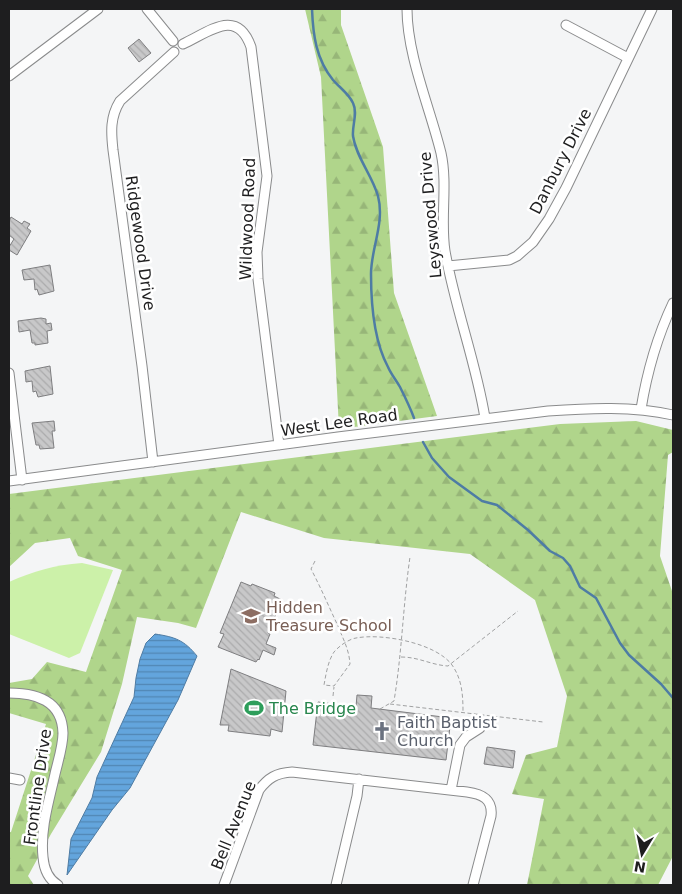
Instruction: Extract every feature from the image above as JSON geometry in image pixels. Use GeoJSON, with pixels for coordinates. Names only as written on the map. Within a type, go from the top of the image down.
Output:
{"type":"FeatureCollection","features":[{"type":"Feature","properties":{"kind":"street"},"geometry":{"type":"LineString","coordinates":[[9,76],[98,9]]}},
{"type":"Feature","properties":{"kind":"street"},"geometry":{"type":"LineString","coordinates":[[147,9],[173,41]]}},
{"type":"Feature","properties":{"kind":"street","name":"Leyswood Drive"},"geometry":{"type":"LineString","coordinates":[[407,9],[415,58],[443,163],[443,228],[452,288],[481,395],[485,418]]}},
{"type":"Feature","properties":{"kind":"street","name":"Danbury Drive"},"geometry":{"type":"LineString","coordinates":[[448,266],[509,260],[517,256],[533,242],[549,219],[566,188],[652,9]]}},
{"type":"Feature","properties":{"kind":"street","name":"Wildwood Road"},"geometry":{"type":"LineString","coordinates":[[183,44],[217,27],[231,25],[242,30],[250,47],[267,176],[257,252],[258,278],[279,445]]}},
{"type":"Feature","properties":{"kind":"street"},"geometry":{"type":"LineString","coordinates":[[566,25],[628,58]]}},
{"type":"Feature","properties":{"kind":"street"},"geometry":{"type":"LineString","coordinates":[[179,40],[183,44],[182,50],[174,52],[171,46],[173,41],[179,40]]}},
{"type":"Feature","properties":{"kind":"street","name":"Ridgewood Drive"},"geometry":{"type":"LineString","coordinates":[[153,462],[141,356],[113,150],[112,126],[115,110],[120,102],[174,52]]}},
{"type":"Feature","properties":{"kind":"street"},"geometry":{"type":"LineString","coordinates":[[642,409],[651,360],[673,303]]}},
{"type":"Feature","properties":{"kind":"street"},"geometry":{"type":"LineString","coordinates":[[9,373],[22,480]]}},
{"type":"Feature","properties":{"kind":"street","name":"West Lee Road"},"geometry":{"type":"LineString","coordinates":[[9,482],[485,418],[580,409],[642,409],[673,415]]}},
{"type":"Feature","properties":{"kind":"street","name":"Frontline Drive"},"geometry":{"type":"LineString","coordinates":[[9,693],[31,694],[42,698],[53,707],[62,727],[62,740],[45,814],[42,839],[45,868],[50,879],[58,885]]}},
{"type":"Feature","properties":{"kind":"street"},"geometry":{"type":"LineString","coordinates":[[451,790],[460,745],[466,737],[480,728]]}},
{"type":"Feature","properties":{"kind":"street","name":"Bell Avenue"},"geometry":{"type":"LineString","coordinates":[[224,885],[259,790],[268,779],[275,775],[292,772],[479,794],[488,800],[491,805],[490,822],[473,885]]}},
{"type":"Feature","properties":{"kind":"street"},"geometry":{"type":"LineString","coordinates":[[9,778],[20,780]]}},
{"type":"Feature","properties":{"kind":"street"},"geometry":{"type":"LineString","coordinates":[[336,885],[359,780]]}},
{"type":"Feature","properties":{"kind":"path"},"geometry":{"type":"LineString","coordinates":[[380,710],[394,701],[410,557]]}},
{"type":"Feature","properties":{"kind":"path"},"geometry":{"type":"LineString","coordinates":[[315,561],[311,568],[349,651],[350,664],[334,686],[333,696]]}},
{"type":"Feature","properties":{"kind":"path"},"geometry":{"type":"LineString","coordinates":[[400,657],[413,657],[437,665],[448,666],[518,611]]}},
{"type":"Feature","properties":{"kind":"path"},"geometry":{"type":"LineString","coordinates":[[334,686],[324,684],[334,652],[345,643],[357,637],[400,640],[434,649],[451,663],[460,679],[463,712]]}},
{"type":"Feature","properties":{"kind":"path"},"geometry":{"type":"LineString","coordinates":[[389,704],[544,722]]}},
{"type":"Feature","properties":{"kind":"green space"},"geometry":{"type":"Polygon","coordinates":[[[305,9],[341,9],[341,25],[383,147],[394,293],[437,416],[339,429],[321,77],[305,9]]]}},
{"type":"Feature","properties":{"kind":"green space"},"geometry":{"type":"Polygon","coordinates":[[[636,421],[673,430],[673,452],[668,455],[660,556],[673,594],[673,856],[658,885],[527,885],[544,799],[512,794],[526,755],[557,747],[567,696],[535,600],[470,554],[324,538],[241,512],[196,628],[178,623],[137,617],[122,684],[101,752],[28,876],[34,885],[9,885],[9,832],[11,832],[46,724],[9,713],[9,683],[32,679],[47,662],[86,672],[122,570],[78,556],[70,538],[35,543],[9,567],[9,494],[560,424],[636,421]]]}},
{"type":"Feature","properties":{"kind":"green space"},"geometry":{"type":"Polygon","coordinates":[[[82,563],[113,570],[80,653],[69,658],[9,634],[9,582],[44,569],[82,563]]]}},
{"type":"Feature","properties":{"kind":"water"},"geometry":{"type":"Polygon","coordinates":[[[155,634],[179,640],[197,656],[178,700],[130,788],[112,810],[67,875],[71,839],[92,798],[97,777],[134,697],[140,659],[146,643],[155,634]]]}},
{"type":"Feature","properties":{"kind":"building"},"geometry":{"type":"Polygon","coordinates":[[[139,39],[151,53],[139,62],[128,48],[139,39]]]}},
{"type":"Feature","properties":{"kind":"building"},"geometry":{"type":"Polygon","coordinates":[[[11,217],[22,224],[24,221],[30,224],[27,228],[31,231],[17,255],[9,250],[14,239],[9,235],[9,221],[11,217]]]}},
{"type":"Feature","properties":{"kind":"building"},"geometry":{"type":"Polygon","coordinates":[[[50,265],[54,291],[39,295],[37,289],[35,290],[34,279],[24,280],[22,270],[50,265]]]}},
{"type":"Feature","properties":{"kind":"building"},"geometry":{"type":"Polygon","coordinates":[[[46,319],[46,324],[51,323],[52,330],[47,331],[48,343],[35,345],[35,343],[32,343],[30,330],[19,332],[18,321],[46,319]]]}},
{"type":"Feature","properties":{"kind":"building"},"geometry":{"type":"Polygon","coordinates":[[[50,366],[53,394],[38,397],[36,391],[33,392],[32,381],[26,382],[25,371],[50,366]]]}},
{"type":"Feature","properties":{"kind":"building"},"geometry":{"type":"Polygon","coordinates":[[[54,421],[55,431],[52,431],[54,448],[40,449],[39,445],[36,445],[32,423],[54,421]]]}},
{"type":"Feature","properties":{"kind":"building","name":"Hidden Treasure School"},"geometry":{"type":"Polygon","coordinates":[[[241,582],[275,593],[274,596],[282,600],[268,633],[270,634],[266,644],[276,648],[274,655],[263,650],[259,660],[256,662],[218,647],[224,634],[220,633],[241,582]]]}},
{"type":"Feature","properties":{"kind":"building","name":"The Bridge"},"geometry":{"type":"Polygon","coordinates":[[[231,669],[286,691],[282,732],[271,729],[270,736],[228,731],[229,725],[220,725],[231,669]]]}},
{"type":"Feature","properties":{"kind":"building","name":"Faith Baptist Church"},"geometry":{"type":"Polygon","coordinates":[[[357,695],[372,696],[371,708],[451,718],[446,760],[313,745],[318,702],[356,707],[357,695]]]}},
{"type":"Feature","properties":{"kind":"building"},"geometry":{"type":"Polygon","coordinates":[[[487,747],[515,751],[513,768],[484,764],[487,747]]]}},
{"type":"Feature","properties":{"kind":"waterway"},"geometry":{"type":"LineString","coordinates":[[312,9],[313,28],[319,55],[327,72],[353,103],[355,111],[353,132],[355,144],[378,196],[380,216],[371,274],[374,322],[383,357],[400,387],[414,418]]}},
{"type":"Feature","properties":{"kind":"waterway"},"geometry":{"type":"LineString","coordinates":[[423,442],[432,458],[449,477],[482,501],[497,505],[550,551],[563,558],[570,566],[580,587],[596,598],[620,643],[629,655],[661,684],[673,698]]}},
{"type":"Feature","properties":{"kind":"place","name":"Hidden Treasure School"},"geometry":{"type":"Point","coordinates":[251,616]}},
{"type":"Feature","properties":{"kind":"place","name":"The Bridge"},"geometry":{"type":"Point","coordinates":[254,708]}},
{"type":"Feature","properties":{"kind":"place","name":"Faith Baptist Church"},"geometry":{"type":"Point","coordinates":[382,731]}}]}
